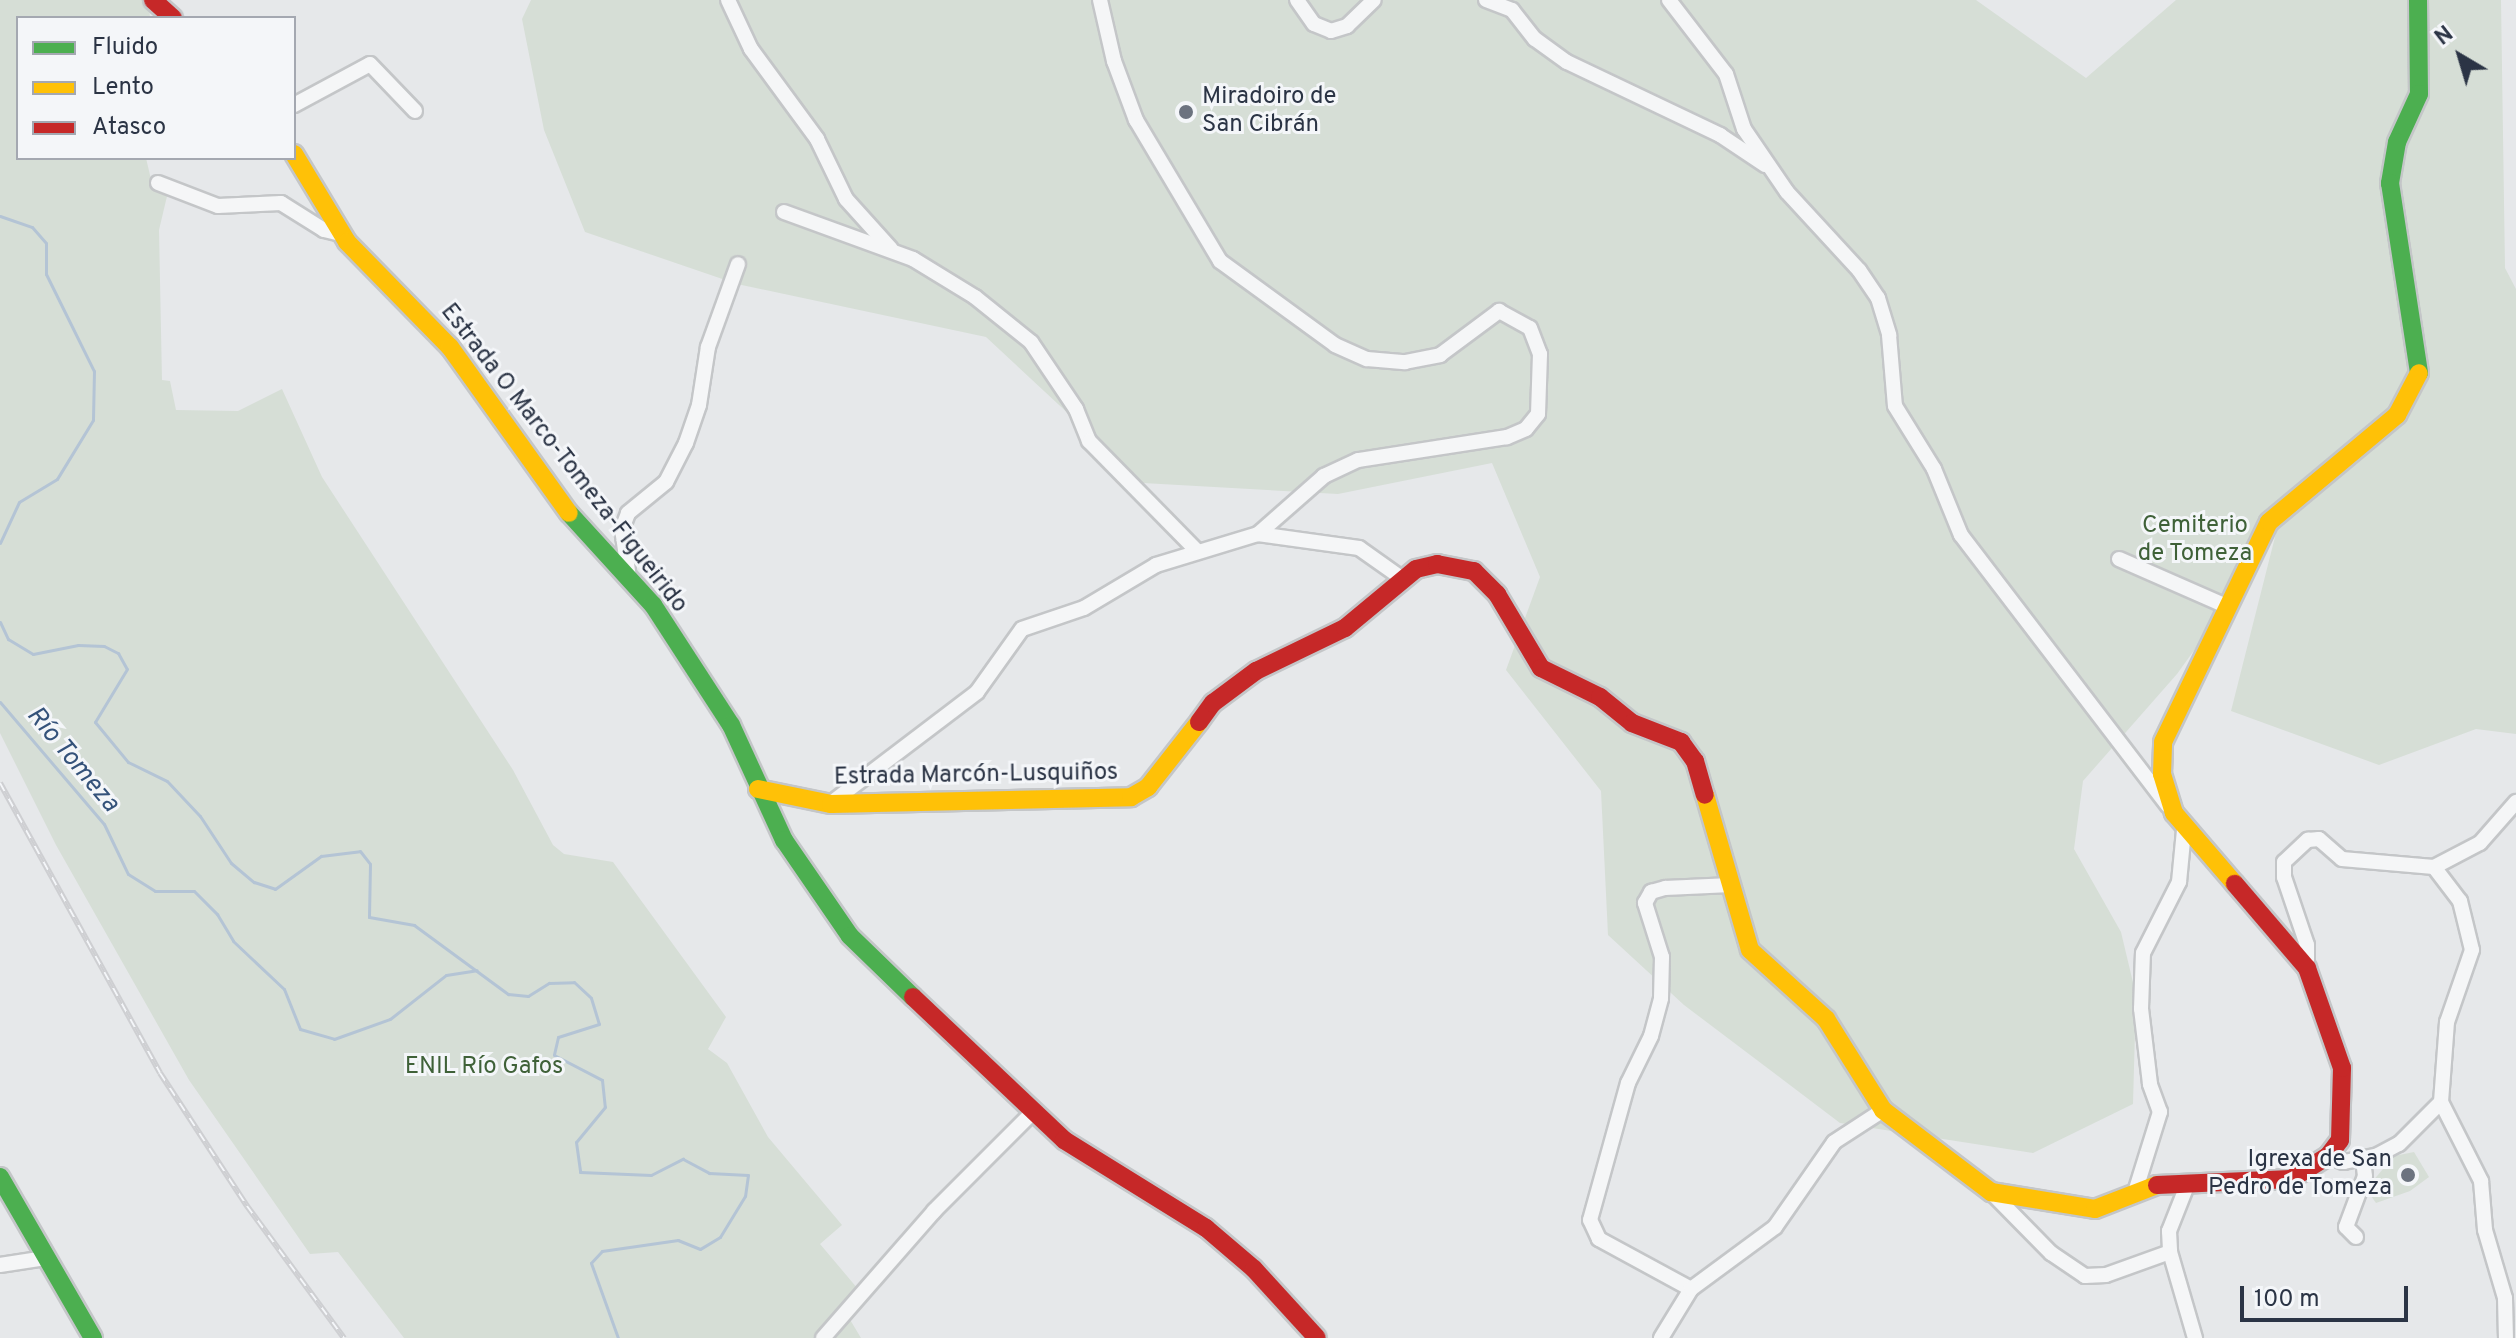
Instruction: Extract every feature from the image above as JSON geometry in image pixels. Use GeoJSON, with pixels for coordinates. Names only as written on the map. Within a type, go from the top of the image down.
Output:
{"type":"FeatureCollection","features":[{"type":"Feature","properties":{"kind":"main road"},"geometry":{"type":"LineString","coordinates":[[153,0],[171,16]]}},
{"type":"Feature","properties":{"kind":"main road"},"geometry":{"type":"LineString","coordinates":[[2331,1153],[2340,1140],[2342,1068],[2307,968],[2184,830],[2174,813],[2162,774],[2163,742],[2269,522],[2397,415],[2419,378],[2418,343],[2390,183],[2397,142],[2419,94],[2418,0]]}},
{"type":"Feature","properties":{"kind":"main road","name":"Estrada O Marco-Tomeza-Figueirido"},"geometry":{"type":"LineString","coordinates":[[296,157],[341,234],[436,330],[554,494],[653,605],[731,725],[784,840],[850,936],[1032,1113],[1064,1140],[1206,1228],[1254,1269],[1317,1338]]}},
{"type":"Feature","properties":{"kind":"main road","name":"Estrada Marcón-Lusquiños"},"geometry":{"type":"LineString","coordinates":[[758,789],[831,804],[1131,797],[1148,787],[1213,703],[1256,671],[1345,628],[1400,577],[1437,564],[1474,571],[1497,594],[1541,668],[1600,697],[1632,723],[1681,742],[1695,761],[1750,950],[1826,1019],[1883,1110],[1991,1192],[2009,1203],[2095,1209],[2136,1189],[2188,1183],[2291,1179],[2331,1153]]}},
{"type":"Feature","properties":{"kind":"main road"},"geometry":{"type":"LineString","coordinates":[[0,1177],[93,1338]]}},
{"type":"Feature","properties":{"kind":"main road"},"geometry":{"type":"LineString","coordinates":[[66,1294],[85,1338]]}},
{"type":"Feature","properties":{"kind":"street"},"geometry":{"type":"LineString","coordinates":[[728,0],[751,49],[817,139],[846,199],[893,252]]}},
{"type":"Feature","properties":{"kind":"street"},"geometry":{"type":"LineString","coordinates":[[1100,0],[1114,61],[1136,120],[1220,261],[1335,345],[1367,359],[1405,362],[1440,355],[1484,317],[1499,311],[1530,328],[1540,354],[1538,414],[1526,429],[1507,437],[1358,460],[1324,476],[1258,534]]}},
{"type":"Feature","properties":{"kind":"street"},"geometry":{"type":"LineString","coordinates":[[1297,0],[1314,24],[1331,31],[1347,26],[1374,0]]}},
{"type":"Feature","properties":{"kind":"street"},"geometry":{"type":"LineString","coordinates":[[1486,0],[1512,10],[1535,39],[1567,62],[1720,135],[1772,170]]}},
{"type":"Feature","properties":{"kind":"street"},"geometry":{"type":"LineString","coordinates":[[1669,0],[1726,74],[1744,129],[1772,170],[1878,298],[1889,335],[1895,406],[1934,469],[1961,535],[2126,757],[2174,813]]}},
{"type":"Feature","properties":{"kind":"street"},"geometry":{"type":"LineString","coordinates":[[296,104],[370,64],[415,111]]}},
{"type":"Feature","properties":{"kind":"street"},"geometry":{"type":"LineString","coordinates":[[158,183],[218,206],[281,203],[324,230],[341,234]]}},
{"type":"Feature","properties":{"kind":"street"},"geometry":{"type":"LineString","coordinates":[[784,212],[893,252],[975,297],[1031,342],[1076,409],[1089,441],[1196,550]]}},
{"type":"Feature","properties":{"kind":"street"},"geometry":{"type":"LineString","coordinates":[[629,578],[622,529],[628,513],[666,482],[686,443],[699,405],[708,347],[738,264]]}},
{"type":"Feature","properties":{"kind":"street"},"geometry":{"type":"LineString","coordinates":[[831,804],[977,692],[1022,629],[1084,608],[1122,581],[1196,550],[1258,534],[1359,548],[1400,577]]}},
{"type":"Feature","properties":{"kind":"street"},"geometry":{"type":"LineString","coordinates":[[2119,559],[2226,606]]}},
{"type":"Feature","properties":{"kind":"street"},"geometry":{"type":"LineString","coordinates":[[2307,968],[2307,945],[2284,877],[2284,862],[2308,840],[2319,839],[2342,859],[2442,868],[2480,843],[2516,802]]}},
{"type":"Feature","properties":{"kind":"street"},"geometry":{"type":"LineString","coordinates":[[2136,1189],[2160,1112],[2150,1084],[2141,1009],[2143,953],[2179,882],[2184,830]]}},
{"type":"Feature","properties":{"kind":"street"},"geometry":{"type":"LineString","coordinates":[[2442,868],[2460,901],[2472,950],[2447,1022],[2441,1102],[2481,1181],[2485,1230],[2505,1298],[2506,1338]]}},
{"type":"Feature","properties":{"kind":"street"},"geometry":{"type":"LineString","coordinates":[[1691,1289],[1599,1239],[1590,1220],[1628,1083],[1651,1036],[1661,998],[1662,957],[1645,903],[1651,892],[1665,888],[1731,885]]}},
{"type":"Feature","properties":{"kind":"street"},"geometry":{"type":"LineString","coordinates":[[2331,1153],[2359,1160],[2399,1144],[2441,1102]]}},
{"type":"Feature","properties":{"kind":"street"},"geometry":{"type":"LineString","coordinates":[[1661,1338],[1691,1289],[1775,1227],[1834,1142],[1883,1110]]}},
{"type":"Feature","properties":{"kind":"street"},"geometry":{"type":"LineString","coordinates":[[823,1338],[934,1211],[1032,1113]]}},
{"type":"Feature","properties":{"kind":"street"},"geometry":{"type":"LineString","coordinates":[[2356,1237],[2346,1227],[2365,1176],[2359,1160]]}},
{"type":"Feature","properties":{"kind":"street"},"geometry":{"type":"LineString","coordinates":[[2188,1183],[2169,1231],[2170,1252],[2195,1338]]}},
{"type":"Feature","properties":{"kind":"street"},"geometry":{"type":"LineString","coordinates":[[2009,1203],[2085,1276],[2106,1275],[2170,1252]]}},
{"type":"Feature","properties":{"kind":"street"},"geometry":{"type":"LineString","coordinates":[[0,1265],[45,1258]]}},
{"type":"Feature","properties":{"kind":"green space","name":"ENIL Río Gafos"},"geometry":{"type":"Polygon","coordinates":[[[0,0],[142,0],[149,6],[150,16],[16,16],[16,160],[146,160],[153,188],[158,183],[159,191],[168,192],[159,230],[162,380],[170,381],[176,410],[238,411],[282,389],[322,477],[513,770],[553,845],[564,854],[613,862],[726,1017],[708,1049],[727,1063],[768,1137],[842,1225],[820,1244],[858,1289],[846,1313],[861,1338],[404,1338],[338,1252],[310,1254],[189,1080],[56,845],[0,733],[0,0]]]}},
{"type":"Feature","properties":{"kind":"green space","name":"Cemiterio de Tomeza"},"geometry":{"type":"Polygon","coordinates":[[[531,0],[1976,0],[2086,78],[2176,0],[2501,0],[2505,268],[2516,289],[2516,734],[2476,729],[2379,765],[2231,711],[2276,533],[2259,523],[2226,606],[2177,674],[2083,781],[2074,849],[2121,932],[2136,995],[2133,1104],[2033,1153],[1840,1123],[1684,1005],[1608,935],[1601,791],[1506,670],[1540,577],[1492,463],[1338,494],[1143,483],[986,337],[737,284],[585,232],[544,130],[522,19],[531,0]]]}},
{"type":"Feature","properties":{"kind":"green space"},"geometry":{"type":"Polygon","coordinates":[[[2414,1152],[2429,1177],[2410,1191],[2376,1203],[2366,1189],[2394,1156],[2414,1152]]]}},
{"type":"Feature","properties":{"kind":"waterway","name":"Río Tomeza"},"geometry":{"type":"LineString","coordinates":[[0,216],[32,227],[46,243],[46,274],[94,371],[93,420],[57,479],[19,502],[0,543]]}},
{"type":"Feature","properties":{"kind":"waterway","name":"Río Tomeza"},"geometry":{"type":"LineString","coordinates":[[0,622],[8,639],[33,654],[78,645],[104,646],[118,653],[127,669],[95,722],[128,762],[167,781],[200,816],[231,863],[254,882],[275,889],[321,856],[360,851],[370,864],[369,917],[414,925],[508,994],[528,996],[549,983],[574,982],[591,998],[599,1024],[558,1037],[554,1055],[602,1080],[605,1107],[576,1142],[580,1172],[651,1175],[683,1159],[709,1173],[748,1175],[745,1196],[720,1237],[700,1249],[678,1240],[602,1251],[591,1263],[618,1338]]}},
{"type":"Feature","properties":{"kind":"waterway","name":"Río Tomeza"},"geometry":{"type":"LineString","coordinates":[[0,702],[104,824],[128,874],[155,891],[194,891],[217,914],[233,941],[284,989],[300,1029],[334,1039],[390,1019],[446,975],[477,970]]}},
{"type":"Feature","properties":{"kind":"railway"},"geometry":{"type":"LineString","coordinates":[[0,783],[160,1073],[247,1206],[344,1338]]}},
{"type":"Feature","properties":{"kind":"traffic: fast"},"geometry":{"type":"LineString","coordinates":[[2418,0],[2419,94],[2397,142],[2390,183],[2419,373]]}},
{"type":"Feature","properties":{"kind":"traffic: fast"},"geometry":{"type":"LineString","coordinates":[[569,513],[653,605],[731,725],[784,840],[850,936],[913,997]]}},
{"type":"Feature","properties":{"kind":"traffic: fast"},"geometry":{"type":"LineString","coordinates":[[0,1177],[93,1338]]}},
{"type":"Feature","properties":{"kind":"traffic: slow"},"geometry":{"type":"LineString","coordinates":[[296,157],[347,242],[450,347],[569,513]]}},
{"type":"Feature","properties":{"kind":"traffic: slow"},"geometry":{"type":"LineString","coordinates":[[2235,884],[2174,813],[2162,774],[2163,742],[2269,522],[2397,415],[2419,373]]}},
{"type":"Feature","properties":{"kind":"traffic: slow"},"geometry":{"type":"LineString","coordinates":[[758,789],[831,804],[1131,797],[1148,787],[1199,722]]}},
{"type":"Feature","properties":{"kind":"traffic: slow"},"geometry":{"type":"LineString","coordinates":[[1705,795],[1750,950],[1826,1019],[1883,1110],[1991,1192],[2095,1209],[2157,1185]]}},
{"type":"Feature","properties":{"kind":"traffic: jam"},"geometry":{"type":"LineString","coordinates":[[153,0],[171,16]]}},
{"type":"Feature","properties":{"kind":"traffic: jam"},"geometry":{"type":"LineString","coordinates":[[1199,722],[1213,703],[1256,671],[1345,628],[1416,569],[1437,564],[1474,571],[1497,594],[1541,668],[1600,697],[1632,723],[1681,742],[1695,761],[1705,795]]}},
{"type":"Feature","properties":{"kind":"traffic: jam"},"geometry":{"type":"LineString","coordinates":[[2157,1185],[2291,1179],[2328,1156],[2340,1140],[2342,1068],[2307,968],[2235,884]]}},
{"type":"Feature","properties":{"kind":"traffic: jam"},"geometry":{"type":"LineString","coordinates":[[913,997],[1064,1140],[1206,1228],[1254,1269],[1317,1338]]}},
{"type":"Feature","properties":{"kind":"place","name":"Miradoiro de San Cibrán"},"geometry":{"type":"Point","coordinates":[1186,112]}},
{"type":"Feature","properties":{"kind":"place","name":"Igrexa de San Pedro de Tomeza"},"geometry":{"type":"Point","coordinates":[2408,1175]}}]}
